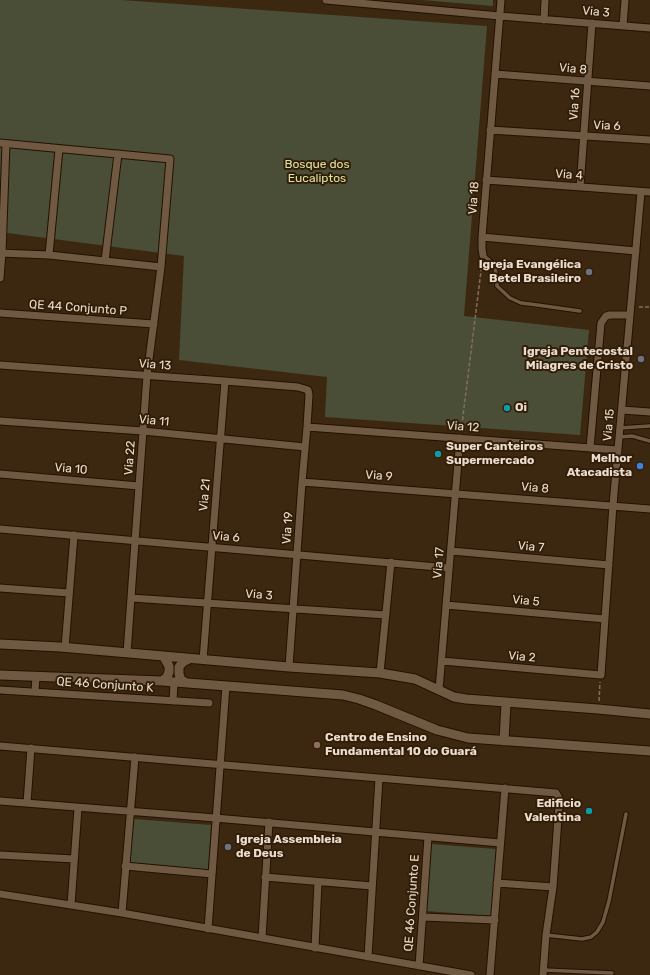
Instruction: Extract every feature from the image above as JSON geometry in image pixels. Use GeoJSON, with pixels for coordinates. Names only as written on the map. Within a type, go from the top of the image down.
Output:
{"type":"FeatureCollection","features":[{"type":"Feature","properties":{"kind":"street","name":"Via 3"},"geometry":{"type":"LineString","coordinates":[[326,0],[406,4],[500,16],[650,28]]}},
{"type":"Feature","properties":{"kind":"street"},"geometry":{"type":"LineString","coordinates":[[500,16],[501,0]]}},
{"type":"Feature","properties":{"kind":"street"},"geometry":{"type":"LineString","coordinates":[[544,20],[545,0]]}},
{"type":"Feature","properties":{"kind":"street"},"geometry":{"type":"LineString","coordinates":[[623,26],[625,0]]}},
{"type":"Feature","properties":{"kind":"street","name":"Via 18"},"geometry":{"type":"LineString","coordinates":[[483,255],[482,237],[486,180],[500,16]]}},
{"type":"Feature","properties":{"kind":"street","name":"Via 16"},"geometry":{"type":"LineString","coordinates":[[580,187],[592,23]]}},
{"type":"Feature","properties":{"kind":"street","name":"Via 8"},"geometry":{"type":"LineString","coordinates":[[495,74],[650,86]]}},
{"type":"Feature","properties":{"kind":"street","name":"Via 6"},"geometry":{"type":"LineString","coordinates":[[490,130],[650,140]]}},
{"type":"Feature","properties":{"kind":"street"},"geometry":{"type":"LineString","coordinates":[[0,278],[3,144],[118,154],[105,260]]}},
{"type":"Feature","properties":{"kind":"street"},"geometry":{"type":"LineString","coordinates":[[49,255],[59,149]]}},
{"type":"Feature","properties":{"kind":"street","name":"Via 22"},"geometry":{"type":"LineString","coordinates":[[118,154],[170,159],[161,267],[147,375],[127,652]]}},
{"type":"Feature","properties":{"kind":"street","name":"Via 4"},"geometry":{"type":"LineString","coordinates":[[486,180],[650,192]]}},
{"type":"Feature","properties":{"kind":"street","name":"Via 15"},"geometry":{"type":"LineString","coordinates":[[601,675],[613,505],[641,192]]}},
{"type":"Feature","properties":{"kind":"street"},"geometry":{"type":"LineString","coordinates":[[482,237],[636,251]]}},
{"type":"Feature","properties":{"kind":"street"},"geometry":{"type":"LineString","coordinates":[[1,253],[49,255],[161,267]]}},
{"type":"Feature","properties":{"kind":"street","name":"QE 44 Conjunto P"},"geometry":{"type":"LineString","coordinates":[[0,313],[154,324]]}},
{"type":"Feature","properties":{"kind":"street"},"geometry":{"type":"LineString","coordinates":[[590,448],[601,324],[606,316],[630,315]]}},
{"type":"Feature","properties":{"kind":"street","name":"Via 13"},"geometry":{"type":"LineString","coordinates":[[0,365],[225,380],[308,390]]}},
{"type":"Feature","properties":{"kind":"street","name":"Via 21"},"geometry":{"type":"LineString","coordinates":[[203,660],[225,380]]}},
{"type":"Feature","properties":{"kind":"street","name":"Via 19"},"geometry":{"type":"LineString","coordinates":[[289,667],[307,427],[308,390]]}},
{"type":"Feature","properties":{"kind":"street"},"geometry":{"type":"LineString","coordinates":[[622,410],[650,412]]}},
{"type":"Feature","properties":{"kind":"street","name":"Via 11"},"geometry":{"type":"LineString","coordinates":[[0,421],[143,431],[305,447]]}},
{"type":"Feature","properties":{"kind":"street","name":"Via 12"},"geometry":{"type":"LineString","coordinates":[[307,427],[618,450]]}},
{"type":"Feature","properties":{"kind":"street","name":"Via 17"},"geometry":{"type":"LineString","coordinates":[[440,690],[460,438]]}},
{"type":"Feature","properties":{"kind":"street","name":"Via 10"},"geometry":{"type":"LineString","coordinates":[[0,474],[139,486]]}},
{"type":"Feature","properties":{"kind":"street","name":"Via 9"},"geometry":{"type":"LineString","coordinates":[[302,482],[455,493]]}},
{"type":"Feature","properties":{"kind":"street","name":"Via 8"},"geometry":{"type":"LineString","coordinates":[[455,493],[650,509]]}},
{"type":"Feature","properties":{"kind":"street","name":"Via 6"},"geometry":{"type":"LineString","coordinates":[[0,529],[449,568]]}},
{"type":"Feature","properties":{"kind":"street"},"geometry":{"type":"LineString","coordinates":[[65,648],[74,535]]}},
{"type":"Feature","properties":{"kind":"street","name":"Via 7"},"geometry":{"type":"LineString","coordinates":[[451,551],[609,565]]}},
{"type":"Feature","properties":{"kind":"street"},"geometry":{"type":"LineString","coordinates":[[380,673],[391,562]]}},
{"type":"Feature","properties":{"kind":"street"},"geometry":{"type":"LineString","coordinates":[[0,588],[69,593]]}},
{"type":"Feature","properties":{"kind":"street","name":"Via 3"},"geometry":{"type":"LineString","coordinates":[[131,598],[386,615]]}},
{"type":"Feature","properties":{"kind":"street","name":"Via 5"},"geometry":{"type":"LineString","coordinates":[[446,605],[605,619]]}},
{"type":"Feature","properties":{"kind":"street"},"geometry":{"type":"LineString","coordinates":[[0,644],[127,652],[189,659],[380,673],[422,681],[454,697],[466,699],[650,714]]}},
{"type":"Feature","properties":{"kind":"street"},"geometry":{"type":"LineString","coordinates":[[162,681],[169,672],[169,666],[163,656]]}},
{"type":"Feature","properties":{"kind":"street"},"geometry":{"type":"LineString","coordinates":[[187,683],[181,680],[179,674],[180,667],[183,662],[189,659]]}},
{"type":"Feature","properties":{"kind":"street","name":"Via 2"},"geometry":{"type":"LineString","coordinates":[[442,661],[601,675]]}},
{"type":"Feature","properties":{"kind":"street"},"geometry":{"type":"LineString","coordinates":[[0,674],[162,681],[343,695],[359,698],[421,724],[468,738],[650,751]]}},
{"type":"Feature","properties":{"kind":"street"},"geometry":{"type":"LineString","coordinates":[[35,692],[36,676]]}},
{"type":"Feature","properties":{"kind":"street"},"geometry":{"type":"LineString","coordinates":[[173,701],[174,682]]}},
{"type":"Feature","properties":{"kind":"street"},"geometry":{"type":"LineString","coordinates":[[208,929],[226,686]]}},
{"type":"Feature","properties":{"kind":"street","name":"QE 46 Conjunto K"},"geometry":{"type":"LineString","coordinates":[[0,690],[209,703]]}},
{"type":"Feature","properties":{"kind":"street"},"geometry":{"type":"LineString","coordinates":[[504,741],[506,703]]}},
{"type":"Feature","properties":{"kind":"street"},"geometry":{"type":"LineString","coordinates":[[0,746],[553,792],[558,795],[560,805],[553,887],[546,935],[543,973]]}},
{"type":"Feature","properties":{"kind":"street"},"geometry":{"type":"LineString","coordinates":[[27,803],[31,748]]}},
{"type":"Feature","properties":{"kind":"street"},"geometry":{"type":"LineString","coordinates":[[122,913],[134,757]]}},
{"type":"Feature","properties":{"kind":"street"},"geometry":{"type":"LineString","coordinates":[[368,957],[379,778]]}},
{"type":"Feature","properties":{"kind":"street"},"geometry":{"type":"LineString","coordinates":[[490,975],[505,788]]}},
{"type":"Feature","properties":{"kind":"street"},"geometry":{"type":"LineString","coordinates":[[0,801],[269,822],[376,833],[500,843]]}},
{"type":"Feature","properties":{"kind":"street"},"geometry":{"type":"LineString","coordinates":[[71,905],[78,808]]}},
{"type":"Feature","properties":{"kind":"street"},"geometry":{"type":"LineString","coordinates":[[262,938],[269,822]]}},
{"type":"Feature","properties":{"kind":"street","name":"QE 46 Conjunto E"},"geometry":{"type":"LineString","coordinates":[[0,894],[122,913],[419,966],[428,837]]}},
{"type":"Feature","properties":{"kind":"street"},"geometry":{"type":"LineString","coordinates":[[0,855],[74,859]]}},
{"type":"Feature","properties":{"kind":"street"},"geometry":{"type":"LineString","coordinates":[[125,866],[212,874]]}},
{"type":"Feature","properties":{"kind":"street"},"geometry":{"type":"LineString","coordinates":[[265,877],[372,886]]}},
{"type":"Feature","properties":{"kind":"street"},"geometry":{"type":"LineString","coordinates":[[315,948],[318,882]]}},
{"type":"Feature","properties":{"kind":"street"},"geometry":{"type":"LineString","coordinates":[[497,883],[553,887]]}},
{"type":"Feature","properties":{"kind":"street"},"geometry":{"type":"LineString","coordinates":[[423,917],[495,920]]}},
{"type":"Feature","properties":{"kind":"street"},"geometry":{"type":"LineString","coordinates":[[419,966],[471,975]]}},
{"type":"Feature","properties":{"kind":"lane"},"geometry":{"type":"LineString","coordinates":[[483,255],[495,265],[497,286],[510,298],[530,304],[580,311]]}},
{"type":"Feature","properties":{"kind":"lane"},"geometry":{"type":"LineString","coordinates":[[620,428],[650,426]]}},
{"type":"Feature","properties":{"kind":"lane"},"geometry":{"type":"LineString","coordinates":[[636,437],[638,427]]}},
{"type":"Feature","properties":{"kind":"lane"},"geometry":{"type":"LineString","coordinates":[[619,437],[632,436],[650,441]]}},
{"type":"Feature","properties":{"kind":"lane"},"geometry":{"type":"LineString","coordinates":[[546,935],[582,939],[590,937],[597,932],[603,922],[609,901],[626,814]]}},
{"type":"Feature","properties":{"kind":"lane"},"geometry":{"type":"LineString","coordinates":[[543,973],[612,974]]}},
{"type":"Feature","properties":{"kind":"path"},"geometry":{"type":"LineString","coordinates":[[460,438],[483,255]]}},
{"type":"Feature","properties":{"kind":"path"},"geometry":{"type":"LineString","coordinates":[[631,307],[650,307]]}},
{"type":"Feature","properties":{"kind":"path"},"geometry":{"type":"LineString","coordinates":[[598,709],[601,675]]}},
{"type":"Feature","properties":{"kind":"green space","name":"Bosque dos Eucaliptos"},"geometry":{"type":"Polygon","coordinates":[[[0,0],[121,0],[487,26],[464,316],[589,330],[580,435],[325,417],[327,377],[179,360],[184,256],[0,232],[0,0]]]}},
{"type":"Feature","properties":{"kind":"green space"},"geometry":{"type":"Polygon","coordinates":[[[422,0],[493,0],[493,6],[422,0]]]}},
{"type":"Feature","properties":{"kind":"green space"},"geometry":{"type":"Polygon","coordinates":[[[134,819],[211,825],[208,871],[129,864],[134,819]]]}},
{"type":"Feature","properties":{"kind":"green space"},"geometry":{"type":"Polygon","coordinates":[[[431,844],[496,849],[491,916],[426,911],[431,844]]]}},
{"type":"Feature","properties":{"kind":"place","name":"Igreja Evangélica Betel Brasileiro"},"geometry":{"type":"Point","coordinates":[589,272]}},
{"type":"Feature","properties":{"kind":"place","name":"Igreja Pentecostal Milagres de Cristo"},"geometry":{"type":"Point","coordinates":[641,359]}},
{"type":"Feature","properties":{"kind":"place","name":"Oi"},"geometry":{"type":"Point","coordinates":[507,408]}},
{"type":"Feature","properties":{"kind":"place","name":"Super Canteiros Supermercado"},"geometry":{"type":"Point","coordinates":[438,454]}},
{"type":"Feature","properties":{"kind":"place","name":"Melhor Atacadista"},"geometry":{"type":"Point","coordinates":[640,466]}},
{"type":"Feature","properties":{"kind":"place","name":"Centro de Ensino Fundamental 10 do Guará"},"geometry":{"type":"Point","coordinates":[317,745]}},
{"type":"Feature","properties":{"kind":"place","name":"Edificio Valentina"},"geometry":{"type":"Point","coordinates":[589,811]}},
{"type":"Feature","properties":{"kind":"place","name":"Igreja Assembleia de Deus"},"geometry":{"type":"Point","coordinates":[228,847]}}]}
